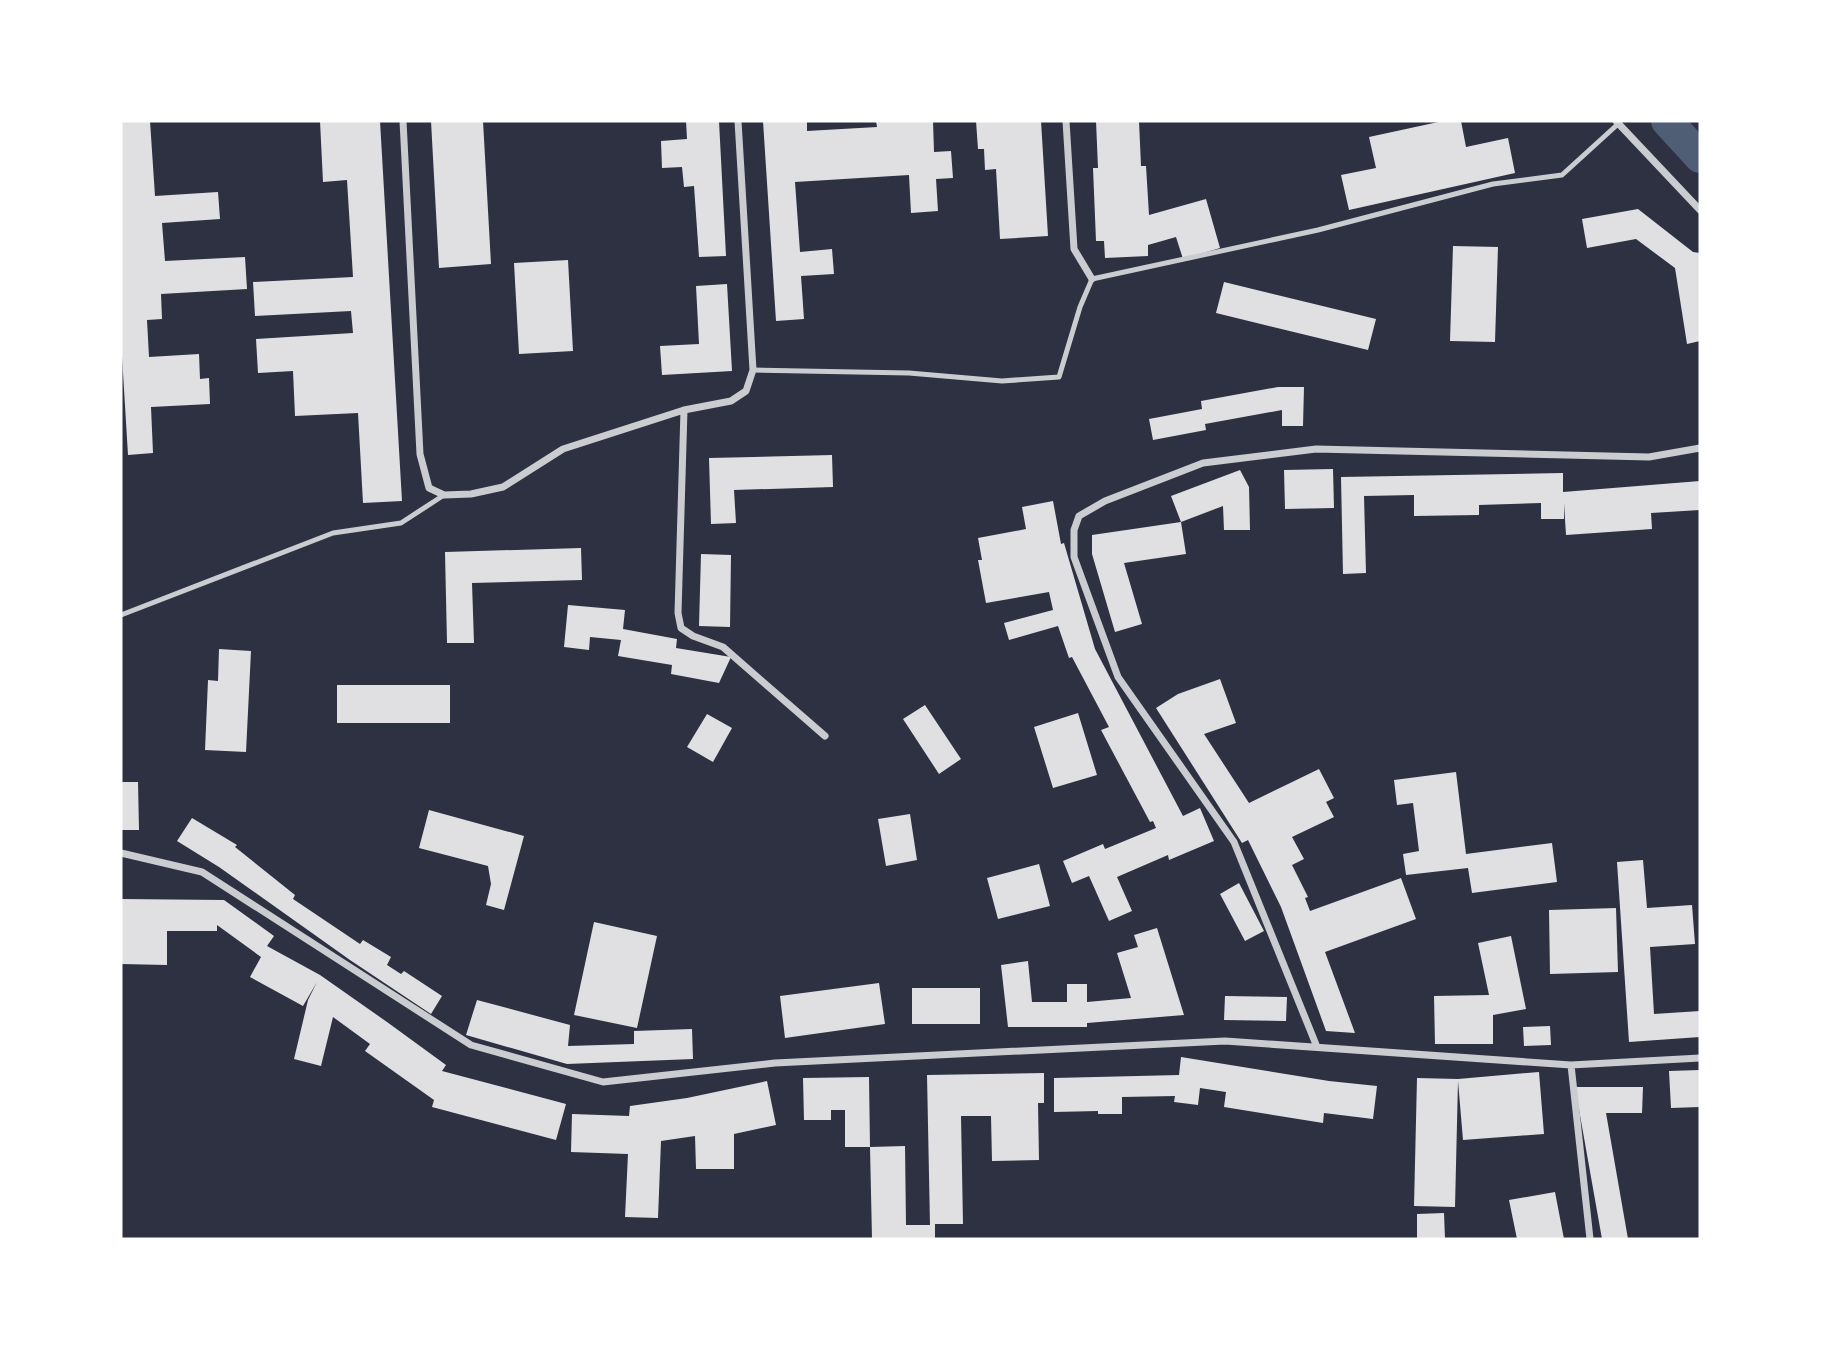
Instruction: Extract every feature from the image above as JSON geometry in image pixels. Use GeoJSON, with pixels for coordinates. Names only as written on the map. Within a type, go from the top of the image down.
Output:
{"type":"FeatureCollection","features":[{"type":"Feature","properties":{"kind":"street"},"geometry":{"type":"LineString","coordinates":[[403,121],[421,454],[429,488],[444,495],[471,494],[503,486],[563,449],[684,410],[731,401],[746,391],[753,370],[738,121]]}},
{"type":"Feature","properties":{"kind":"street"},"geometry":{"type":"LineString","coordinates":[[1066,121],[1074,249],[1092,279]]}},
{"type":"Feature","properties":{"kind":"street"},"geometry":{"type":"LineString","coordinates":[[1617,122],[1700,210]]}},
{"type":"Feature","properties":{"kind":"street"},"geometry":{"type":"LineString","coordinates":[[684,410],[678,613],[681,628],[693,636],[723,647],[825,736]]}},
{"type":"Feature","properties":{"kind":"street"},"geometry":{"type":"LineString","coordinates":[[1317,1047],[1234,842],[1118,677],[1073,557],[1074,530],[1079,516],[1105,501],[1203,463],[1316,449],[1649,457],[1700,448]]}},
{"type":"Feature","properties":{"kind":"street"},"geometry":{"type":"LineString","coordinates":[[121,853],[202,872],[471,1045],[604,1082],[775,1063],[1225,1041],[1570,1065],[1700,1058]]}},
{"type":"Feature","properties":{"kind":"street"},"geometry":{"type":"LineString","coordinates":[[1570,1065],[1590,1239]]}},
{"type":"Feature","properties":{"kind":"lane"},"geometry":{"type":"LineString","coordinates":[[753,370],[909,373],[1002,381],[1059,377],[1080,307],[1092,279],[1318,230],[1493,184],[1562,175],[1617,122]]}},
{"type":"Feature","properties":{"kind":"lane"},"geometry":{"type":"LineString","coordinates":[[121,615],[333,533],[401,523],[444,495]]}},
{"type":"Feature","properties":{"kind":"building"},"geometry":{"type":"Polygon","coordinates":[[[121,121],[150,121],[155,196],[218,192],[220,219],[162,223],[165,261],[245,257],[247,289],[161,294],[162,319],[147,320],[149,357],[199,354],[200,379],[209,378],[210,404],[151,407],[153,453],[128,455],[121,340],[121,121]]]}},
{"type":"Feature","properties":{"kind":"building"},"geometry":{"type":"Polygon","coordinates":[[[320,121],[380,121],[402,501],[363,503],[358,413],[295,416],[293,371],[258,373],[256,339],[353,333],[351,311],[255,316],[253,282],[353,277],[347,180],[323,182],[320,121]]]}},
{"type":"Feature","properties":{"kind":"building"},"geometry":{"type":"Polygon","coordinates":[[[431,121],[483,121],[491,264],[439,268],[431,121]]]}},
{"type":"Feature","properties":{"kind":"building"},"geometry":{"type":"Polygon","coordinates":[[[686,121],[719,121],[726,256],[699,257],[694,186],[684,187],[682,167],[662,168],[661,141],[687,139],[686,121]]]}},
{"type":"Feature","properties":{"kind":"building"},"geometry":{"type":"Polygon","coordinates":[[[763,121],[807,121],[807,131],[877,127],[876,121],[933,121],[934,152],[951,151],[953,178],[936,179],[938,211],[911,213],[909,175],[795,182],[800,252],[832,249],[834,274],[801,276],[804,319],[776,321],[763,121]]]}},
{"type":"Feature","properties":{"kind":"building"},"geometry":{"type":"Polygon","coordinates":[[[976,121],[1041,121],[1048,236],[1000,239],[996,169],[985,170],[984,149],[978,149],[976,121]]]}},
{"type":"Feature","properties":{"kind":"building"},"geometry":{"type":"Polygon","coordinates":[[[1096,121],[1139,121],[1141,166],[1146,166],[1149,215],[1206,199],[1220,248],[1183,259],[1176,237],[1148,245],[1148,256],[1105,258],[1104,241],[1096,241],[1093,168],[1098,168],[1096,121]]]}},
{"type":"Feature","properties":{"kind":"building"},"geometry":{"type":"Polygon","coordinates":[[[1443,121],[1461,121],[1466,147],[1508,138],[1515,173],[1349,210],[1341,175],[1376,168],[1369,137],[1443,121]]]}},
{"type":"Feature","properties":{"kind":"building"},"geometry":{"type":"Polygon","coordinates":[[[1638,209],[1693,252],[1700,253],[1700,341],[1687,344],[1675,268],[1636,239],[1587,248],[1582,219],[1638,209]]]}},
{"type":"Feature","properties":{"kind":"building"},"geometry":{"type":"Polygon","coordinates":[[[1453,246],[1498,247],[1495,342],[1450,341],[1453,246]]]}},
{"type":"Feature","properties":{"kind":"building"},"geometry":{"type":"Polygon","coordinates":[[[568,260],[573,351],[519,354],[514,263],[568,260]]]}},
{"type":"Feature","properties":{"kind":"building"},"geometry":{"type":"Polygon","coordinates":[[[1224,282],[1376,319],[1368,350],[1216,313],[1224,282]]]}},
{"type":"Feature","properties":{"kind":"building"},"geometry":{"type":"Polygon","coordinates":[[[727,284],[732,371],[662,375],[660,346],[699,344],[696,286],[727,284]]]}},
{"type":"Feature","properties":{"kind":"building"},"geometry":{"type":"Polygon","coordinates":[[[1278,387],[1304,387],[1303,426],[1282,426],[1282,410],[1205,424],[1206,430],[1153,440],[1149,419],[1202,409],[1201,401],[1278,387]]]}},
{"type":"Feature","properties":{"kind":"building"},"geometry":{"type":"Polygon","coordinates":[[[832,455],[833,487],[734,490],[736,523],[711,524],[709,458],[832,455]]]}},
{"type":"Feature","properties":{"kind":"building"},"geometry":{"type":"Polygon","coordinates":[[[1333,469],[1334,508],[1285,509],[1284,470],[1333,469]]]}},
{"type":"Feature","properties":{"kind":"building"},"geometry":{"type":"Polygon","coordinates":[[[1240,470],[1249,487],[1250,530],[1224,530],[1223,506],[1181,522],[1171,496],[1240,470]]]}},
{"type":"Feature","properties":{"kind":"building"},"geometry":{"type":"Polygon","coordinates":[[[1563,473],[1563,492],[1700,481],[1700,510],[1651,513],[1652,529],[1566,535],[1564,503],[1564,519],[1541,519],[1541,503],[1479,505],[1479,515],[1414,516],[1414,495],[1364,496],[1366,573],[1343,574],[1341,477],[1563,473]]]}},
{"type":"Feature","properties":{"kind":"building"},"geometry":{"type":"Polygon","coordinates":[[[1053,501],[1061,544],[1064,543],[1095,649],[1183,816],[1200,808],[1214,841],[1169,860],[1168,855],[1117,877],[1132,911],[1109,921],[1089,876],[1072,883],[1063,861],[1103,844],[1105,849],[1156,828],[1153,821],[1150,822],[1101,730],[1109,727],[1072,657],[1069,658],[1058,626],[1009,640],[1004,623],[1053,610],[1049,592],[986,603],[978,560],[982,560],[978,538],[1026,529],[1022,507],[1053,501]]]}},
{"type":"Feature","properties":{"kind":"building"},"geometry":{"type":"Polygon","coordinates":[[[1181,522],[1186,554],[1124,563],[1142,624],[1115,632],[1092,554],[1092,535],[1181,522]]]}},
{"type":"Feature","properties":{"kind":"building"},"geometry":{"type":"Polygon","coordinates":[[[581,548],[582,580],[472,583],[474,643],[447,643],[445,552],[581,548]]]}},
{"type":"Feature","properties":{"kind":"building"},"geometry":{"type":"Polygon","coordinates":[[[701,554],[731,555],[730,627],[699,626],[701,554]]]}},
{"type":"Feature","properties":{"kind":"building"},"geometry":{"type":"Polygon","coordinates":[[[568,605],[625,610],[623,629],[677,639],[676,648],[731,657],[719,683],[671,674],[672,665],[618,656],[621,640],[590,637],[589,650],[564,647],[568,605]]]}},
{"type":"Feature","properties":{"kind":"building"},"geometry":{"type":"Polygon","coordinates":[[[219,649],[251,651],[246,752],[205,750],[208,680],[218,681],[219,649]]]}},
{"type":"Feature","properties":{"kind":"building"},"geometry":{"type":"Polygon","coordinates":[[[1220,679],[1236,723],[1204,734],[1249,803],[1319,769],[1334,798],[1326,802],[1334,817],[1292,837],[1304,859],[1292,865],[1308,897],[1305,898],[1310,911],[1401,878],[1416,919],[1325,952],[1355,1033],[1326,1031],[1281,907],[1248,840],[1242,843],[1156,708],[1178,694],[1220,679]]]}},
{"type":"Feature","properties":{"kind":"building"},"geometry":{"type":"Polygon","coordinates":[[[337,685],[450,685],[450,723],[337,723],[337,685]]]}},
{"type":"Feature","properties":{"kind":"building"},"geometry":{"type":"Polygon","coordinates":[[[925,705],[961,759],[939,774],[903,719],[925,705]]]}},
{"type":"Feature","properties":{"kind":"building"},"geometry":{"type":"Polygon","coordinates":[[[1078,713],[1097,775],[1053,788],[1034,727],[1078,713]]]}},
{"type":"Feature","properties":{"kind":"building"},"geometry":{"type":"Polygon","coordinates":[[[707,714],[732,728],[713,762],[687,747],[707,714]]]}},
{"type":"Feature","properties":{"kind":"building"},"geometry":{"type":"Polygon","coordinates":[[[1456,772],[1466,854],[1552,843],[1557,882],[1472,893],[1468,868],[1406,875],[1403,854],[1419,851],[1413,803],[1397,805],[1394,780],[1456,772]]]}},
{"type":"Feature","properties":{"kind":"building"},"geometry":{"type":"Polygon","coordinates":[[[121,782],[138,782],[139,830],[121,830],[121,782]]]}},
{"type":"Feature","properties":{"kind":"building"},"geometry":{"type":"Polygon","coordinates":[[[429,810],[524,836],[504,910],[486,905],[491,884],[488,866],[419,848],[429,810]]]}},
{"type":"Feature","properties":{"kind":"building"},"geometry":{"type":"Polygon","coordinates":[[[910,814],[917,860],[886,866],[878,819],[910,814]]]}},
{"type":"Feature","properties":{"kind":"building"},"geometry":{"type":"Polygon","coordinates":[[[192,818],[237,845],[235,847],[295,895],[293,899],[360,944],[363,940],[391,957],[387,965],[401,974],[404,971],[442,996],[431,1014],[219,867],[177,841],[192,818]]]}},
{"type":"Feature","properties":{"kind":"building"},"geometry":{"type":"Polygon","coordinates":[[[1643,860],[1647,908],[1692,905],[1695,944],[1650,947],[1654,1014],[1700,1011],[1700,1037],[1629,1042],[1617,862],[1643,860]]]}},
{"type":"Feature","properties":{"kind":"building"},"geometry":{"type":"Polygon","coordinates":[[[1039,864],[1050,906],[998,919],[987,878],[1039,864]]]}},
{"type":"Feature","properties":{"kind":"building"},"geometry":{"type":"Polygon","coordinates":[[[1239,883],[1264,931],[1245,941],[1220,894],[1239,883]]]}},
{"type":"Feature","properties":{"kind":"building"},"geometry":{"type":"Polygon","coordinates":[[[121,899],[224,900],[274,936],[267,946],[320,975],[387,1022],[446,1065],[442,1071],[566,1104],[556,1140],[432,1107],[434,1100],[365,1051],[370,1044],[333,1017],[321,1066],[294,1059],[308,1000],[317,982],[303,1006],[250,977],[261,957],[217,925],[217,931],[167,931],[167,965],[121,964],[121,899]]]}},
{"type":"Feature","properties":{"kind":"building"},"geometry":{"type":"Polygon","coordinates":[[[1616,908],[1618,972],[1550,974],[1549,910],[1616,908]]]}},
{"type":"Feature","properties":{"kind":"building"},"geometry":{"type":"Polygon","coordinates":[[[594,922],[657,936],[637,1028],[574,1015],[594,922]]]}},
{"type":"Feature","properties":{"kind":"building"},"geometry":{"type":"Polygon","coordinates":[[[1157,928],[1184,1015],[1087,1023],[1087,1027],[1008,1027],[1001,965],[1028,961],[1032,1002],[1067,1002],[1067,984],[1087,984],[1087,1002],[1131,998],[1117,953],[1138,947],[1134,935],[1157,928]]]}},
{"type":"Feature","properties":{"kind":"building"},"geometry":{"type":"Polygon","coordinates":[[[1511,936],[1526,1009],[1493,1015],[1493,1044],[1435,1044],[1434,996],[1489,995],[1478,943],[1511,936]]]}},
{"type":"Feature","properties":{"kind":"building"},"geometry":{"type":"Polygon","coordinates":[[[879,983],[885,1024],[785,1038],[780,996],[879,983]]]}},
{"type":"Feature","properties":{"kind":"building"},"geometry":{"type":"Polygon","coordinates":[[[912,988],[980,988],[980,1024],[912,1024],[912,988]]]}},
{"type":"Feature","properties":{"kind":"building"},"geometry":{"type":"Polygon","coordinates":[[[1225,996],[1287,997],[1286,1021],[1224,1020],[1225,996]]]}},
{"type":"Feature","properties":{"kind":"building"},"geometry":{"type":"Polygon","coordinates":[[[477,1000],[570,1025],[568,1046],[634,1044],[634,1031],[692,1029],[693,1059],[567,1064],[466,1035],[477,1000]]]}},
{"type":"Feature","properties":{"kind":"building"},"geometry":{"type":"Polygon","coordinates":[[[1550,1026],[1551,1045],[1524,1046],[1523,1027],[1550,1026]]]}},
{"type":"Feature","properties":{"kind":"building"},"geometry":{"type":"Polygon","coordinates":[[[1181,1057],[1377,1086],[1373,1119],[1324,1113],[1323,1123],[1224,1107],[1226,1092],[1200,1088],[1198,1105],[1174,1102],[1175,1096],[1122,1097],[1122,1114],[1098,1114],[1098,1111],[1054,1112],[1054,1078],[1179,1075],[1181,1057]]]}},
{"type":"Feature","properties":{"kind":"building"},"geometry":{"type":"Polygon","coordinates":[[[1700,1070],[1700,1107],[1671,1108],[1669,1071],[1700,1070]]]}},
{"type":"Feature","properties":{"kind":"building"},"geometry":{"type":"Polygon","coordinates":[[[1539,1072],[1544,1134],[1463,1140],[1458,1081],[1455,1207],[1414,1206],[1417,1078],[1458,1079],[1539,1072]]]}},
{"type":"Feature","properties":{"kind":"building"},"geometry":{"type":"Polygon","coordinates":[[[1044,1073],[1044,1103],[1038,1103],[1039,1160],[992,1161],[991,1116],[961,1116],[963,1224],[935,1224],[935,1239],[872,1239],[870,1147],[905,1146],[906,1225],[930,1225],[927,1075],[1044,1073]]]}},
{"type":"Feature","properties":{"kind":"building"},"geometry":{"type":"Polygon","coordinates":[[[869,1077],[870,1147],[845,1147],[845,1110],[831,1110],[831,1120],[804,1120],[803,1078],[869,1077]]]}},
{"type":"Feature","properties":{"kind":"building"},"geometry":{"type":"Polygon","coordinates":[[[767,1081],[776,1125],[734,1134],[734,1169],[696,1169],[695,1136],[661,1141],[658,1218],[625,1217],[628,1154],[571,1152],[572,1114],[629,1116],[630,1106],[687,1098],[767,1081]]]}},
{"type":"Feature","properties":{"kind":"building"},"geometry":{"type":"Polygon","coordinates":[[[1575,1087],[1643,1087],[1642,1113],[1606,1113],[1628,1239],[1602,1239],[1575,1087]]]}},
{"type":"Feature","properties":{"kind":"building"},"geometry":{"type":"Polygon","coordinates":[[[1555,1192],[1564,1239],[1517,1239],[1509,1200],[1555,1192]]]}},
{"type":"Feature","properties":{"kind":"building"},"geometry":{"type":"Polygon","coordinates":[[[1444,1213],[1445,1239],[1417,1239],[1417,1214],[1444,1213]]]}},
{"type":"Feature","properties":{"kind":"waterway"},"geometry":{"type":"LineString","coordinates":[[1667,121],[1700,157]]}}]}
